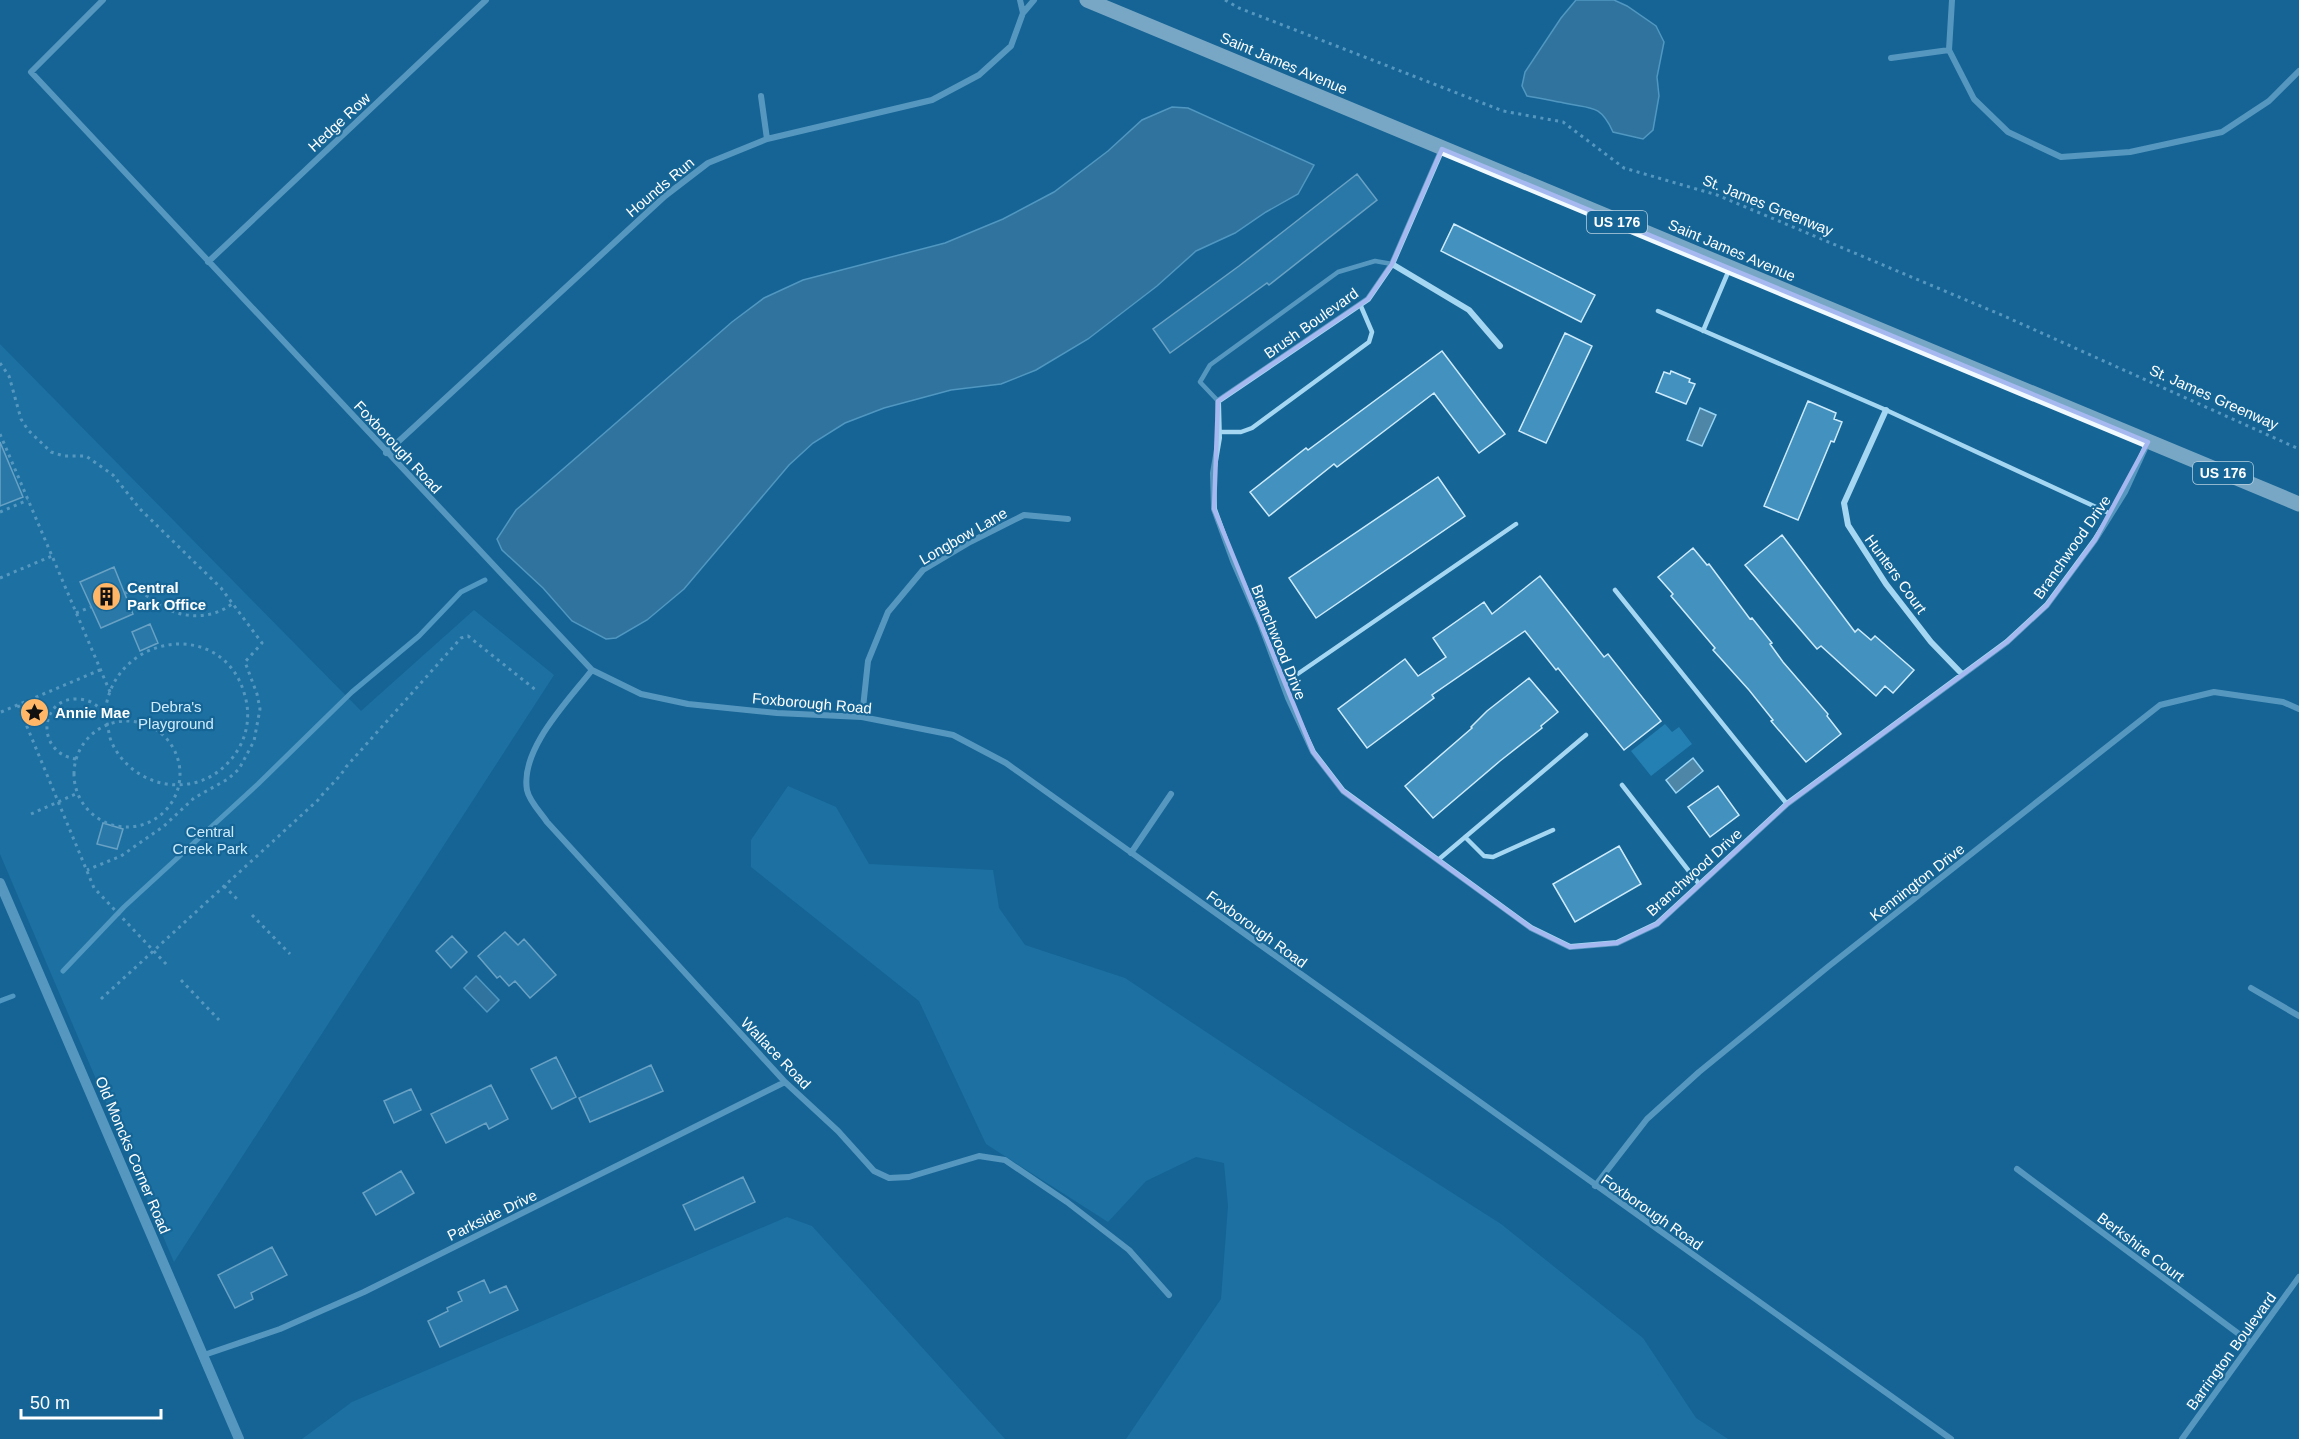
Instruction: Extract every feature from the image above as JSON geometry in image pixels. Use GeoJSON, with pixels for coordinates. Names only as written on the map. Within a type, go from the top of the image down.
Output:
{"type":"FeatureCollection","features":[{"type":"Feature","properties":{"kind":"main road","name":"Saint James Avenue"},"geometry":{"type":"LineString","coordinates":[[1087,0],[2299,504]]}},
{"type":"Feature","properties":{"kind":"street","name":"Foxborough Road"},"geometry":{"type":"LineString","coordinates":[[103,0],[31,72],[592,670],[641,694],[688,704],[777,713],[862,717],[953,735],[1006,763],[1951,1439]]}},
{"type":"Feature","properties":{"kind":"street","name":"Hedge Row"},"geometry":{"type":"LineString","coordinates":[[208,262],[486,0]]}},
{"type":"Feature","properties":{"kind":"street"},"geometry":{"type":"LineString","coordinates":[[1020,0],[1023,13]]}},
{"type":"Feature","properties":{"kind":"street","name":"Hounds Run"},"geometry":{"type":"LineString","coordinates":[[386,453],[665,196],[708,163],[767,140],[932,100],[979,75],[1011,46],[1023,13],[1034,0]]}},
{"type":"Feature","properties":{"kind":"street"},"geometry":{"type":"LineString","coordinates":[[1952,0],[1949,51],[1974,99],[2008,132],[2061,157],[2130,152],[2222,132],[2269,102],[2299,70]]}},
{"type":"Feature","properties":{"kind":"street"},"geometry":{"type":"LineString","coordinates":[[1891,58],[1949,51]]}},
{"type":"Feature","properties":{"kind":"street"},"geometry":{"type":"LineString","coordinates":[[761,96],[767,140]]}},
{"type":"Feature","properties":{"kind":"street","name":"Brush Boulevard"},"geometry":{"type":"LineString","coordinates":[[1218,402],[1368,299],[1392,264],[1442,148]]}},
{"type":"Feature","properties":{"kind":"street"},"geometry":{"type":"LineString","coordinates":[[1392,264],[1469,310],[1500,346]]}},
{"type":"Feature","properties":{"kind":"street","name":"Branchwood Drive"},"geometry":{"type":"LineString","coordinates":[[1218,402],[1219,432],[1213,473],[1214,509],[1283,684],[1313,752],[1343,791],[1531,928],[1570,947],[1617,943],[1657,924],[1786,804],[2007,642],[2047,605],[2125,492],[2148,442]]}},
{"type":"Feature","properties":{"kind":"street","name":"Hunters Court"},"geometry":{"type":"LineString","coordinates":[[1886,410],[1844,502],[1848,525],[1886,584],[1931,642],[1962,674]]}},
{"type":"Feature","properties":{"kind":"street","name":"Longbow Lane"},"geometry":{"type":"LineString","coordinates":[[862,717],[868,661],[888,612],[923,570],[970,542],[1023,515],[1068,519]]}},
{"type":"Feature","properties":{"kind":"street","name":"Wallace Road"},"geometry":{"type":"LineString","coordinates":[[592,670],[546,730],[528,765],[527,792],[547,822],[785,1082],[838,1131],[874,1171],[889,1178],[909,1177],[979,1156],[1005,1160],[1067,1202],[1128,1250],[1169,1295]]}},
{"type":"Feature","properties":{"kind":"street","name":"Kennington Drive"},"geometry":{"type":"LineString","coordinates":[[1595,1186],[1647,1119],[1699,1072],[1829,966],[2160,705],[2214,692],[2283,702],[2299,709]]}},
{"type":"Feature","properties":{"kind":"street"},"geometry":{"type":"LineString","coordinates":[[1131,853],[1171,794]]}},
{"type":"Feature","properties":{"kind":"street","name":"Old Moncks Corner Road"},"geometry":{"type":"LineString","coordinates":[[0,883],[239,1439]]}},
{"type":"Feature","properties":{"kind":"street"},"geometry":{"type":"LineString","coordinates":[[2251,988],[2299,1016]]}},
{"type":"Feature","properties":{"kind":"street","name":"Parkside Drive"},"geometry":{"type":"LineString","coordinates":[[204,1355],[280,1329],[364,1292],[785,1082]]}},
{"type":"Feature","properties":{"kind":"street","name":"Berkshire Court"},"geometry":{"type":"LineString","coordinates":[[2017,1169],[2251,1343]]}},
{"type":"Feature","properties":{"kind":"street","name":"Barrington Boulevard"},"geometry":{"type":"LineString","coordinates":[[2182,1439],[2299,1277]]}},
{"type":"Feature","properties":{"kind":"lane"},"geometry":{"type":"LineString","coordinates":[[1218,402],[1200,382],[1210,365],[1338,272],[1375,261],[1392,264]]}},
{"type":"Feature","properties":{"kind":"lane"},"geometry":{"type":"LineString","coordinates":[[1703,331],[1729,268]]}},
{"type":"Feature","properties":{"kind":"lane"},"geometry":{"type":"LineString","coordinates":[[1219,432],[1241,432],[1252,428],[1369,342],[1372,332],[1360,304]]}},
{"type":"Feature","properties":{"kind":"lane"},"geometry":{"type":"LineString","coordinates":[[1658,311],[1886,410],[2111,514]]}},
{"type":"Feature","properties":{"kind":"lane"},"geometry":{"type":"LineString","coordinates":[[1283,684],[1516,524]]}},
{"type":"Feature","properties":{"kind":"lane"},"geometry":{"type":"LineString","coordinates":[[1615,590],[1786,804]]}},
{"type":"Feature","properties":{"kind":"lane"},"geometry":{"type":"LineString","coordinates":[[1438,860],[1586,735]]}},
{"type":"Feature","properties":{"kind":"lane"},"geometry":{"type":"LineString","coordinates":[[1622,785],[1699,884]]}},
{"type":"Feature","properties":{"kind":"lane"},"geometry":{"type":"LineString","coordinates":[[1465,837],[1484,856],[1493,857],[1553,830]]}},
{"type":"Feature","properties":{"kind":"path","name":"St. James Greenway"},"geometry":{"type":"LineString","coordinates":[[1225,0],[1239,8],[1503,111],[1563,122],[1624,168],[1718,195],[2004,316],[2299,449]]}},
{"type":"Feature","properties":{"kind":"path"},"geometry":{"type":"LineString","coordinates":[[0,363],[9,376],[21,419],[28,430],[51,452],[64,456],[86,456],[113,475],[140,509],[221,588],[262,643],[245,662],[260,709],[258,725],[248,755],[228,779],[194,798],[164,826],[121,855],[87,870]]}},
{"type":"Feature","properties":{"kind":"path"},"geometry":{"type":"LineString","coordinates":[[0,434],[110,692]]}},
{"type":"Feature","properties":{"kind":"path"},"geometry":{"type":"LineString","coordinates":[[0,512],[28,500]]}},
{"type":"Feature","properties":{"kind":"path"},"geometry":{"type":"LineString","coordinates":[[0,578],[52,556]]}},
{"type":"Feature","properties":{"kind":"path"},"geometry":{"type":"LineString","coordinates":[[125,593],[136,590],[167,609],[190,616],[211,614],[233,603]]}},
{"type":"Feature","properties":{"kind":"path"},"geometry":{"type":"LineString","coordinates":[[76,613],[91,607]]}},
{"type":"Feature","properties":{"kind":"path"},"geometry":{"type":"LineString","coordinates":[[101,999],[318,800],[461,638],[468,636],[537,691]]}},
{"type":"Feature","properties":{"kind":"path"},"geometry":{"type":"LineString","coordinates":[[166,644],[199,646],[219,657],[234,672],[244,691],[248,713],[245,735],[228,763],[210,777],[179,785],[151,780],[135,771],[116,751],[105,716],[110,692],[120,672],[145,651],[166,644]]}},
{"type":"Feature","properties":{"kind":"path"},"geometry":{"type":"LineString","coordinates":[[1,712],[100,670]]}},
{"type":"Feature","properties":{"kind":"path"},"geometry":{"type":"LineString","coordinates":[[76,759],[62,756],[50,743],[46,727],[53,710],[67,700],[76,698],[93,703],[105,716]]}},
{"type":"Feature","properties":{"kind":"path"},"geometry":{"type":"LineString","coordinates":[[18,705],[94,888],[167,965]]}},
{"type":"Feature","properties":{"kind":"path"},"geometry":{"type":"LineString","coordinates":[[130,721],[144,724],[158,730],[169,740],[176,753],[180,767],[179,785],[167,808],[156,818],[143,824],[129,827],[104,821],[93,814],[78,793],[75,781],[76,759],[84,744],[93,734],[107,725],[130,721]]}},
{"type":"Feature","properties":{"kind":"path"},"geometry":{"type":"LineString","coordinates":[[31,814],[78,793]]}},
{"type":"Feature","properties":{"kind":"path"},"geometry":{"type":"LineString","coordinates":[[224,886],[237,899]]}},
{"type":"Feature","properties":{"kind":"path"},"geometry":{"type":"LineString","coordinates":[[252,915],[290,954]]}},
{"type":"Feature","properties":{"kind":"path"},"geometry":{"type":"LineString","coordinates":[[182,980],[219,1020]]}},
{"type":"Feature","properties":{"kind":"highlighted area"},"geometry":{"type":"Polygon","coordinates":[[[1442,149],[2148,442],[2095,540],[2047,605],[2007,642],[1787,804],[1657,924],[1617,943],[1570,947],[1531,928],[1343,791],[1313,752],[1214,509],[1218,401],[1368,299],[1392,264],[1442,149]]]}},
{"type":"Feature","properties":{"kind":"green space","name":"Central Creek Park"},"geometry":{"type":"Polygon","coordinates":[[[0,344],[361,711],[474,610],[554,675],[174,1262],[0,854],[0,344]]]}},
{"type":"Feature","properties":{"kind":"green space"},"geometry":{"type":"Polygon","coordinates":[[[1665,724],[1672,732],[1679,727],[1692,744],[1651,776],[1631,751],[1665,724]]]}},
{"type":"Feature","properties":{"kind":"green space"},"geometry":{"type":"Polygon","coordinates":[[[788,786],[836,807],[869,864],[993,870],[999,908],[1025,945],[1125,978],[1349,1127],[1501,1224],[1643,1338],[1696,1418],[1728,1439],[1126,1439],[1221,1299],[1228,1206],[1224,1163],[1196,1157],[1146,1181],[1108,1222],[986,1144],[919,1001],[751,867],[751,840],[788,786]]]}},
{"type":"Feature","properties":{"kind":"green space"},"geometry":{"type":"Polygon","coordinates":[[[787,1217],[812,1226],[1005,1439],[302,1439],[352,1402],[787,1217]]]}},
{"type":"Feature","properties":{"kind":"shaded area"},"geometry":{"type":"Polygon","coordinates":[[[1576,0],[1614,0],[1627,6],[1656,26],[1664,42],[1657,77],[1659,96],[1653,130],[1643,139],[1613,132],[1604,116],[1593,109],[1527,96],[1522,86],[1525,72],[1561,18],[1576,0]]]}},
{"type":"Feature","properties":{"kind":"shaded area"},"geometry":{"type":"Polygon","coordinates":[[[1172,107],[1188,108],[1314,165],[1298,194],[1235,233],[1196,251],[1157,286],[1088,339],[1036,370],[1001,384],[951,390],[884,408],[845,423],[813,443],[789,465],[684,589],[647,620],[616,638],[606,639],[572,621],[543,588],[502,550],[497,539],[516,510],[732,322],[764,298],[803,280],[945,243],[1003,219],[1054,192],[1108,151],[1142,120],[1172,107]]]}},
{"type":"Feature","properties":{"kind":"shaded area"},"geometry":{"type":"Polygon","coordinates":[[[1700,408],[1716,415],[1702,446],[1687,440],[1700,408]]]}},
{"type":"Feature","properties":{"kind":"shaded area"},"geometry":{"type":"Polygon","coordinates":[[[1693,758],[1703,771],[1676,793],[1666,780],[1693,758]]]}},
{"type":"Feature","properties":{"kind":"shaded area"},"geometry":{"type":"Polygon","coordinates":[[[476,976],[499,1000],[487,1012],[464,988],[476,976]]]}},
{"type":"Feature","properties":{"kind":"building"},"geometry":{"type":"Polygon","coordinates":[[[1357,174],[1377,200],[1269,285],[1267,283],[1170,353],[1153,329],[1239,266],[1357,174]]]}},
{"type":"Feature","properties":{"kind":"building"},"geometry":{"type":"Polygon","coordinates":[[[1454,224],[1595,295],[1581,322],[1441,251],[1454,224]]]}},
{"type":"Feature","properties":{"kind":"building"},"geometry":{"type":"Polygon","coordinates":[[[1565,333],[1592,346],[1546,443],[1519,431],[1565,333]]]}},
{"type":"Feature","properties":{"kind":"building"},"geometry":{"type":"Polygon","coordinates":[[[1442,351],[1505,434],[1479,453],[1434,393],[1337,467],[1334,464],[1269,516],[1250,492],[1306,448],[1308,450],[1442,351]]]}},
{"type":"Feature","properties":{"kind":"building"},"geometry":{"type":"Polygon","coordinates":[[[1671,371],[1690,379],[1689,382],[1695,384],[1686,404],[1656,392],[1664,372],[1670,374],[1671,371]]]}},
{"type":"Feature","properties":{"kind":"building"},"geometry":{"type":"Polygon","coordinates":[[[1808,401],[1836,413],[1834,419],[1842,422],[1834,442],[1831,441],[1798,520],[1764,506],[1808,401]]]}},
{"type":"Feature","properties":{"kind":"building"},"geometry":{"type":"Polygon","coordinates":[[[0,442],[23,497],[0,506],[0,442]]]}},
{"type":"Feature","properties":{"kind":"building"},"geometry":{"type":"Polygon","coordinates":[[[1438,477],[1465,516],[1316,618],[1289,578],[1438,477]]]}},
{"type":"Feature","properties":{"kind":"building"},"geometry":{"type":"Polygon","coordinates":[[[1782,535],[1855,632],[1858,629],[1871,640],[1875,636],[1914,670],[1893,693],[1885,686],[1876,696],[1821,646],[1817,649],[1745,565],[1782,535]]]}},
{"type":"Feature","properties":{"kind":"building"},"geometry":{"type":"Polygon","coordinates":[[[1693,548],[1707,565],[1709,564],[1750,619],[1752,618],[1772,643],[1770,644],[1783,662],[1828,714],[1827,716],[1841,734],[1806,762],[1771,721],[1773,720],[1749,690],[1713,650],[1715,648],[1658,577],[1693,548]]]}},
{"type":"Feature","properties":{"kind":"building","name":"Central Park Office"},"geometry":{"type":"Polygon","coordinates":[[[114,567],[133,614],[101,628],[80,582],[114,567]]]}},
{"type":"Feature","properties":{"kind":"building"},"geometry":{"type":"Polygon","coordinates":[[[1540,576],[1604,657],[1608,654],[1661,721],[1624,750],[1525,631],[1432,695],[1434,698],[1367,748],[1338,709],[1405,659],[1418,676],[1446,657],[1433,638],[1484,602],[1492,614],[1540,576]]]}},
{"type":"Feature","properties":{"kind":"building"},"geometry":{"type":"Polygon","coordinates":[[[150,624],[158,643],[140,651],[132,632],[150,624]]]}},
{"type":"Feature","properties":{"kind":"building"},"geometry":{"type":"Polygon","coordinates":[[[1529,678],[1558,712],[1541,726],[1542,728],[1433,818],[1405,786],[1472,728],[1487,711],[1529,678]]]}},
{"type":"Feature","properties":{"kind":"building"},"geometry":{"type":"Polygon","coordinates":[[[1718,786],[1739,815],[1710,837],[1688,807],[1718,786]]]}},
{"type":"Feature","properties":{"kind":"building"},"geometry":{"type":"Polygon","coordinates":[[[103,823],[123,829],[117,849],[97,844],[103,823]]]}},
{"type":"Feature","properties":{"kind":"building"},"geometry":{"type":"Polygon","coordinates":[[[1619,846],[1641,884],[1575,922],[1553,884],[1619,846]]]}},
{"type":"Feature","properties":{"kind":"building"},"geometry":{"type":"Polygon","coordinates":[[[505,932],[518,945],[524,939],[556,975],[530,998],[515,981],[509,986],[500,976],[497,978],[478,956],[505,932]]]}},
{"type":"Feature","properties":{"kind":"building"},"geometry":{"type":"Polygon","coordinates":[[[452,936],[467,952],[451,968],[436,951],[452,936]]]}},
{"type":"Feature","properties":{"kind":"building"},"geometry":{"type":"Polygon","coordinates":[[[556,1057],[576,1097],[552,1109],[531,1069],[556,1057]]]}},
{"type":"Feature","properties":{"kind":"building"},"geometry":{"type":"Polygon","coordinates":[[[651,1065],[663,1091],[590,1122],[579,1098],[651,1065]]]}},
{"type":"Feature","properties":{"kind":"building"},"geometry":{"type":"Polygon","coordinates":[[[491,1085],[508,1119],[489,1129],[486,1123],[446,1143],[431,1114],[491,1085]]]}},
{"type":"Feature","properties":{"kind":"building"},"geometry":{"type":"Polygon","coordinates":[[[411,1089],[421,1110],[394,1123],[384,1101],[411,1089]]]}},
{"type":"Feature","properties":{"kind":"building"},"geometry":{"type":"Polygon","coordinates":[[[401,1171],[414,1193],[376,1215],[363,1193],[401,1171]]]}},
{"type":"Feature","properties":{"kind":"building"},"geometry":{"type":"Polygon","coordinates":[[[743,1177],[755,1202],[695,1230],[683,1205],[743,1177]]]}},
{"type":"Feature","properties":{"kind":"building"},"geometry":{"type":"Polygon","coordinates":[[[272,1247],[287,1275],[251,1293],[253,1299],[235,1308],[218,1275],[272,1247]]]}},
{"type":"Feature","properties":{"kind":"building"},"geometry":{"type":"Polygon","coordinates":[[[484,1280],[490,1293],[506,1286],[518,1310],[440,1347],[428,1321],[462,1301],[458,1292],[484,1280]]]}},
{"type":"Feature","properties":{"kind":"waterway"},"geometry":{"type":"LineString","coordinates":[[63,971],[124,907],[258,784],[352,692],[419,636],[461,592],[485,580]]}},
{"type":"Feature","properties":{"kind":"waterway"},"geometry":{"type":"LineString","coordinates":[[0,1001],[13,996]]}},
{"type":"Feature","properties":{"kind":"place","name":"Central Park Office"},"geometry":{"type":"Point","coordinates":[106,596]}},
{"type":"Feature","properties":{"kind":"place","name":"Annie Mae"},"geometry":{"type":"Point","coordinates":[34,712]}},
{"type":"Feature","properties":{"kind":"park label","name":"Debra's Playground"},"geometry":{"type":"Point","coordinates":[176,714]}}]}
